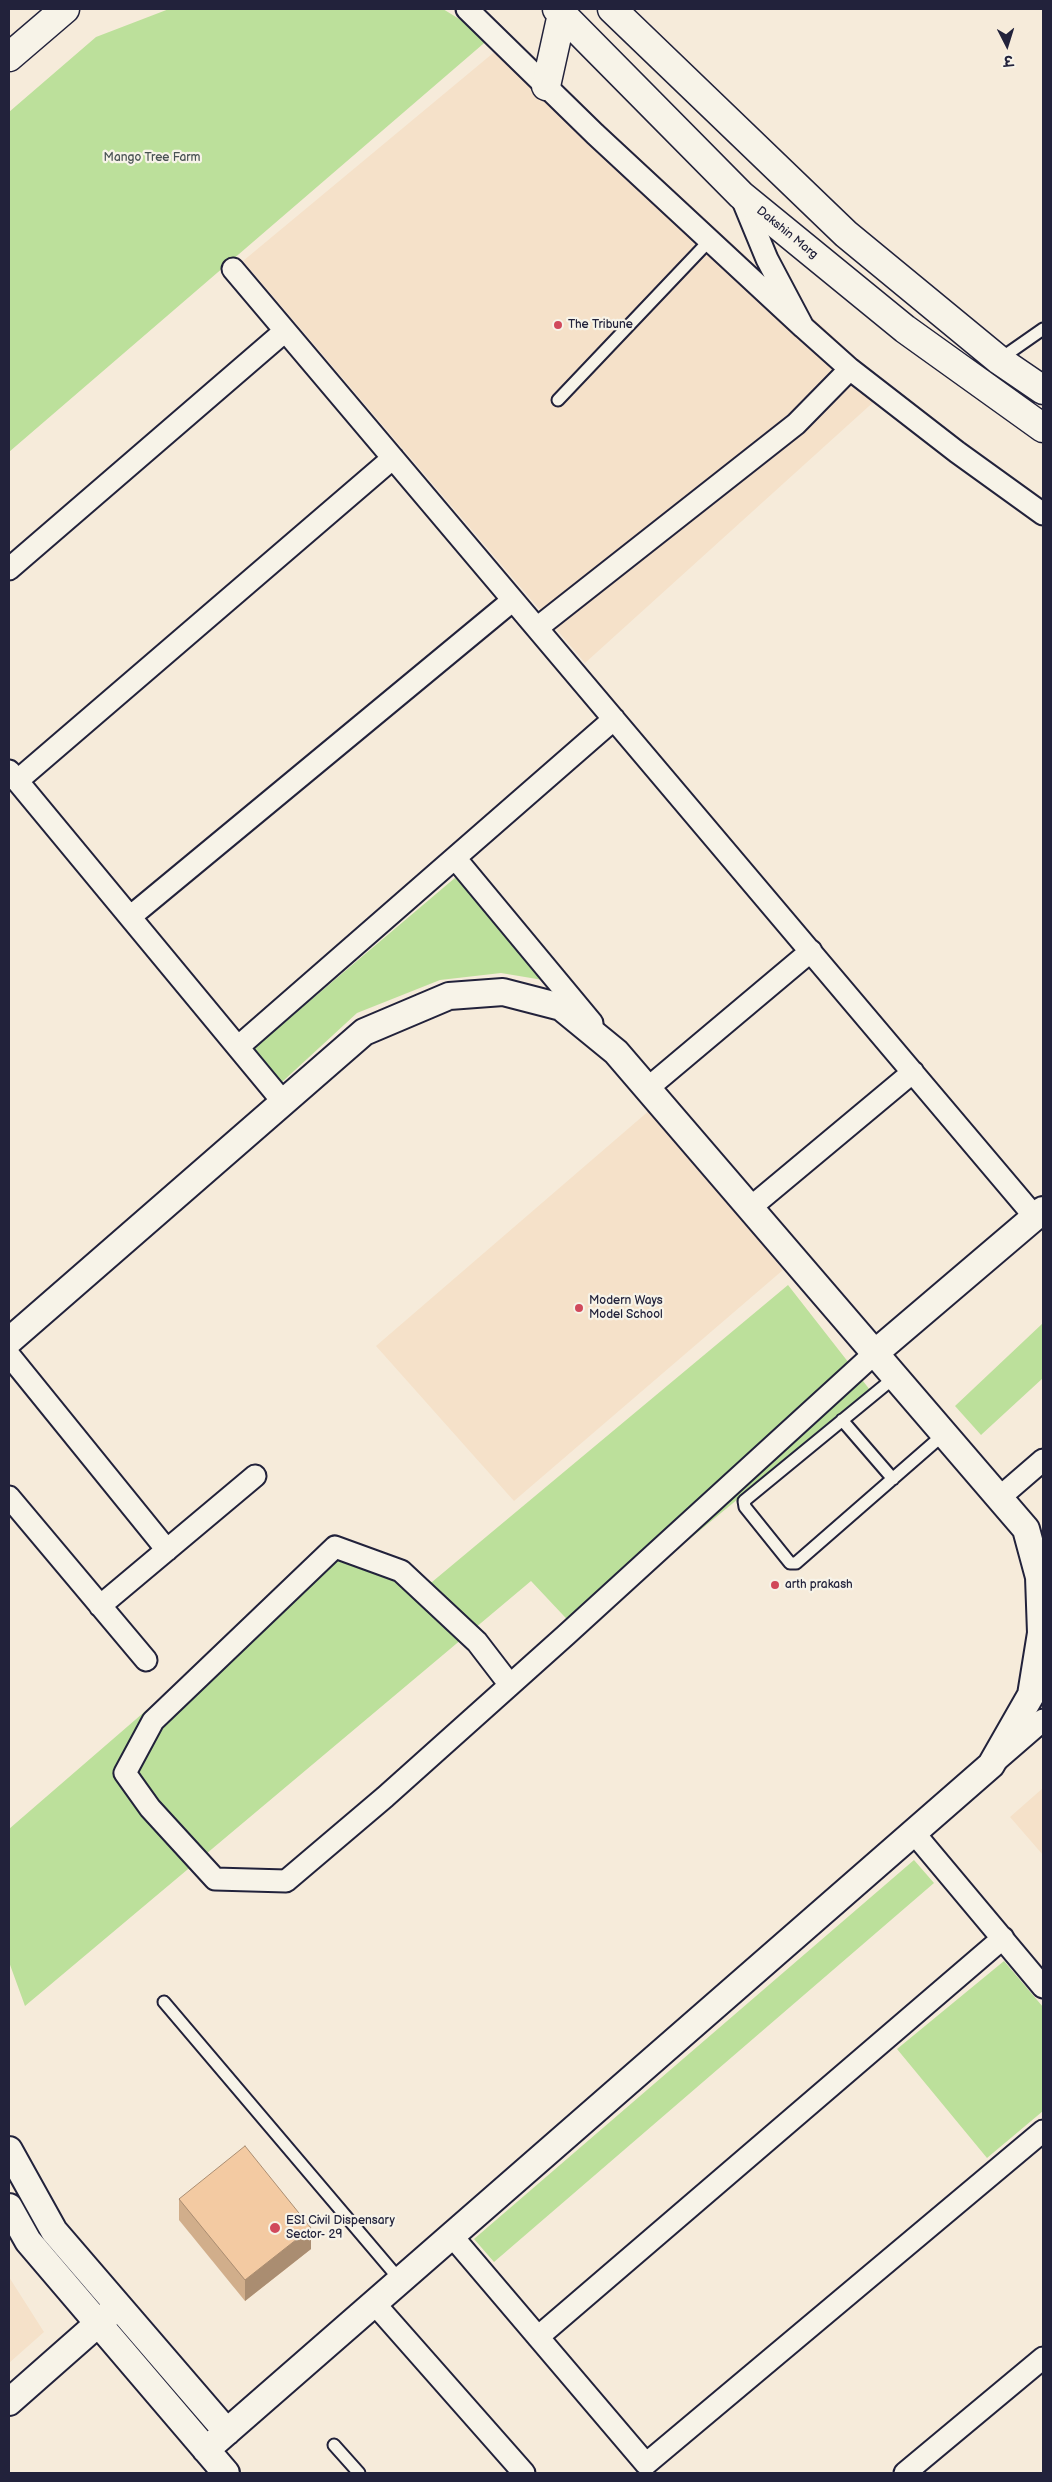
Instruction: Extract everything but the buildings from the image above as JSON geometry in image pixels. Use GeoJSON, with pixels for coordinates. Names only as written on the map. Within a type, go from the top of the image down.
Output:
{"type":"FeatureCollection","features":[{"type":"Feature","properties":{"kind":"main road"},"geometry":{"type":"LineString","coordinates":[[9,57],[65,9]]}},
{"type":"Feature","properties":{"kind":"main road"},"geometry":{"type":"LineString","coordinates":[[612,9],[846,234],[998,360],[1043,390]]}},
{"type":"Feature","properties":{"kind":"main road"},"geometry":{"type":"LineString","coordinates":[[546,86],[560,11]]}},
{"type":"Feature","properties":{"kind":"main road","name":"Dakshin Marg"},"geometry":{"type":"LineString","coordinates":[[560,11],[741,195],[905,329],[1043,428]]}},
{"type":"Feature","properties":{"kind":"street"},"geometry":{"type":"LineString","coordinates":[[467,9],[546,86],[850,369],[957,452],[1043,514]]}},
{"type":"Feature","properties":{"kind":"street"},"geometry":{"type":"LineString","coordinates":[[741,195],[767,259],[803,327]]}},
{"type":"Feature","properties":{"kind":"street"},"geometry":{"type":"LineString","coordinates":[[233,269],[913,1072],[1039,1213],[875,1353],[510,1685],[385,1797],[286,1881],[215,1879],[150,1808],[125,1773],[153,1721],[335,1547],[401,1571],[477,1642],[510,1685]]}},
{"type":"Feature","properties":{"kind":"street"},"geometry":{"type":"LineString","coordinates":[[9,569],[285,331]]}},
{"type":"Feature","properties":{"kind":"street"},"geometry":{"type":"LineString","coordinates":[[537,628],[796,424],[850,369]]}},
{"type":"Feature","properties":{"kind":"street"},"geometry":{"type":"LineString","coordinates":[[284,1102],[13,776],[393,458]]}},
{"type":"Feature","properties":{"kind":"street"},"geometry":{"type":"LineString","coordinates":[[130,917],[513,600]]}},
{"type":"Feature","properties":{"kind":"street"},"geometry":{"type":"LineString","coordinates":[[238,1047],[614,720]]}},
{"type":"Feature","properties":{"kind":"street"},"geometry":{"type":"LineString","coordinates":[[455,858],[616,1052],[1043,1551]]}},
{"type":"Feature","properties":{"kind":"street"},"geometry":{"type":"LineString","coordinates":[[648,1088],[811,951]]}},
{"type":"Feature","properties":{"kind":"street"},"geometry":{"type":"LineString","coordinates":[[9,1341],[364,1032],[449,996],[503,992],[561,1007],[616,1052]]}},
{"type":"Feature","properties":{"kind":"street"},"geometry":{"type":"LineString","coordinates":[[750,1208],[913,1072]]}},
{"type":"Feature","properties":{"kind":"street"},"geometry":{"type":"LineString","coordinates":[[9,1355],[167,1550]]}},
{"type":"Feature","properties":{"kind":"street"},"geometry":{"type":"LineString","coordinates":[[999,1498],[1043,1460]]}},
{"type":"Feature","properties":{"kind":"street"},"geometry":{"type":"LineString","coordinates":[[100,1606],[255,1476]]}},
{"type":"Feature","properties":{"kind":"street"},"geometry":{"type":"LineString","coordinates":[[9,1496],[146,1660]]}},
{"type":"Feature","properties":{"kind":"street"},"geometry":{"type":"LineString","coordinates":[[992,1765],[1031,1695],[1041,1633],[1039,1577],[1026,1529]]}},
{"type":"Feature","properties":{"kind":"street"},"geometry":{"type":"LineString","coordinates":[[206,2450],[1043,1720]]}},
{"type":"Feature","properties":{"kind":"street"},"geometry":{"type":"LineString","coordinates":[[914,1833],[1043,1987]]}},
{"type":"Feature","properties":{"kind":"street"},"geometry":{"type":"LineString","coordinates":[[538,2337],[1003,1938]]}},
{"type":"Feature","properties":{"kind":"street"},"geometry":{"type":"LineString","coordinates":[[452,2236],[646,2464],[1043,2131]]}},
{"type":"Feature","properties":{"kind":"street"},"geometry":{"type":"LineString","coordinates":[[9,2150],[54,2231],[227,2432]]}},
{"type":"Feature","properties":{"kind":"street"},"geometry":{"type":"LineString","coordinates":[[9,2206],[28,2241],[226,2473]]}},
{"type":"Feature","properties":{"kind":"street"},"geometry":{"type":"LineString","coordinates":[[374,2303],[524,2473]]}},
{"type":"Feature","properties":{"kind":"street"},"geometry":{"type":"LineString","coordinates":[[9,2402],[118,2306]]}},
{"type":"Feature","properties":{"kind":"street"},"geometry":{"type":"LineString","coordinates":[[905,2473],[1043,2358]]}},
{"type":"Feature","properties":{"kind":"lane"},"geometry":{"type":"LineString","coordinates":[[558,400],[710,240]]}},
{"type":"Feature","properties":{"kind":"lane"},"geometry":{"type":"LineString","coordinates":[[998,360],[1043,329]]}},
{"type":"Feature","properties":{"kind":"lane"},"geometry":{"type":"LineString","coordinates":[[895,1377],[744,1501],[745,1507],[790,1563],[796,1563],[944,1434]]}},
{"type":"Feature","properties":{"kind":"lane"},"geometry":{"type":"LineString","coordinates":[[842,1420],[893,1479]]}},
{"type":"Feature","properties":{"kind":"lane"},"geometry":{"type":"LineString","coordinates":[[164,2002],[400,2280]]}},
{"type":"Feature","properties":{"kind":"lane"},"geometry":{"type":"LineString","coordinates":[[334,2445],[358,2473]]}},
{"type":"Feature","properties":{"kind":"shaded area","name":"The Tribune"},"geometry":{"type":"Polygon","coordinates":[[[510,39],[889,388],[585,663],[243,261],[510,39]]]}},
{"type":"Feature","properties":{"kind":"shaded area","name":"Modern Ways Model School"},"geometry":{"type":"Polygon","coordinates":[[[651,1109],[783,1270],[514,1501],[376,1346],[651,1109]]]}},
{"type":"Feature","properties":{"kind":"shaded area"},"geometry":{"type":"Polygon","coordinates":[[[1043,1788],[1043,1855],[1010,1817],[1043,1788]]]}},
{"type":"Feature","properties":{"kind":"shaded area"},"geometry":{"type":"Polygon","coordinates":[[[9,2277],[44,2332],[9,2363],[9,2277]]]}},
{"type":"Feature","properties":{"kind":"green space","name":"Mango Tree Farm"},"geometry":{"type":"Polygon","coordinates":[[[169,9],[443,9],[490,38],[9,452],[9,112],[96,37],[169,9]]]}},
{"type":"Feature","properties":{"kind":"green space"},"geometry":{"type":"Polygon","coordinates":[[[456,877],[543,980],[501,973],[440,980],[357,1013],[282,1082],[253,1049],[456,877]]]}},
{"type":"Feature","properties":{"kind":"green space"},"geometry":{"type":"Polygon","coordinates":[[[788,1285],[870,1390],[578,1631],[531,1581],[25,2006],[9,1962],[9,1829],[335,1547],[432,1582],[788,1285]]]}},
{"type":"Feature","properties":{"kind":"green space"},"geometry":{"type":"Polygon","coordinates":[[[1043,1323],[1043,1378],[981,1435],[955,1406],[1043,1323]]]}},
{"type":"Feature","properties":{"kind":"green space"},"geometry":{"type":"Polygon","coordinates":[[[914,1860],[934,1883],[494,2262],[474,2239],[914,1860]]]}},
{"type":"Feature","properties":{"kind":"green space"},"geometry":{"type":"Polygon","coordinates":[[[1004,1961],[1043,2007],[1043,2111],[987,2158],[897,2049],[1004,1961]]]}},
{"type":"Feature","properties":{"kind":"place","name":"The Tribune"},"geometry":{"type":"Point","coordinates":[558,325]}},
{"type":"Feature","properties":{"kind":"place","name":"Modern Ways Model School"},"geometry":{"type":"Point","coordinates":[579,1308]}},
{"type":"Feature","properties":{"kind":"place","name":"arth prakash"},"geometry":{"type":"Point","coordinates":[775,1585]}},
{"type":"Feature","properties":{"kind":"place","name":"ESI Civil Dispensary Sector- 29"},"geometry":{"type":"Point","coordinates":[275,2228]}}]}
